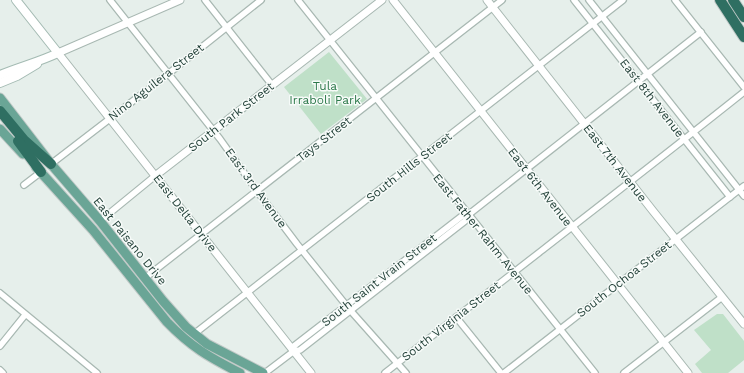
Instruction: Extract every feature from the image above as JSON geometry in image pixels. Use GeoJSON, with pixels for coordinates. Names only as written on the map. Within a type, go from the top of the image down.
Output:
{"type":"FeatureCollection","features":[{"type":"Feature","properties":{"kind":"highway"},"geometry":{"type":"LineString","coordinates":[[720,0],[744,37]]}},
{"type":"Feature","properties":{"kind":"highway"},"geometry":{"type":"LineString","coordinates":[[733,0],[744,17]]}},
{"type":"Feature","properties":{"kind":"highway"},"geometry":{"type":"LineString","coordinates":[[0,111],[24,140],[51,164]]}},
{"type":"Feature","properties":{"kind":"highway"},"geometry":{"type":"LineString","coordinates":[[0,118],[41,172]]}},
{"type":"Feature","properties":{"kind":"main road"},"geometry":{"type":"LineString","coordinates":[[0,83],[15,73],[58,53],[16,0]]}},
{"type":"Feature","properties":{"kind":"main road"},"geometry":{"type":"LineString","coordinates":[[0,75],[15,73]]}},
{"type":"Feature","properties":{"kind":"main road","name":"East Paisano Drive"},"geometry":{"type":"LineString","coordinates":[[0,98],[51,164],[100,221],[174,314],[194,334],[218,350],[264,373]]}},
{"type":"Feature","properties":{"kind":"main road","name":"East Paisano Drive"},"geometry":{"type":"LineString","coordinates":[[3,135],[41,172],[93,230],[180,335],[196,349],[240,373]]}},
{"type":"Feature","properties":{"kind":"street","name":"East 3rd Avenue"},"geometry":{"type":"LineString","coordinates":[[110,0],[213,131],[257,192],[348,308],[406,373]]}},
{"type":"Feature","properties":{"kind":"street"},"geometry":{"type":"LineString","coordinates":[[58,53],[128,24],[180,0]]}},
{"type":"Feature","properties":{"kind":"street"},"geometry":{"type":"LineString","coordinates":[[205,0],[272,85]]}},
{"type":"Feature","properties":{"kind":"street","name":"Nino Aguilera Street"},"geometry":{"type":"LineString","coordinates":[[51,164],[262,0]]}},
{"type":"Feature","properties":{"kind":"street","name":"East Father Rahm Avenue"},"geometry":{"type":"LineString","coordinates":[[298,0],[595,373]]}},
{"type":"Feature","properties":{"kind":"street","name":"South Park Street"},"geometry":{"type":"LineString","coordinates":[[100,221],[155,176],[382,0]]}},
{"type":"Feature","properties":{"kind":"street","name":"East 6th Avenue"},"geometry":{"type":"LineString","coordinates":[[393,0],[688,373]]}},
{"type":"Feature","properties":{"kind":"street","name":"East 7th Avenue"},"geometry":{"type":"LineString","coordinates":[[487,0],[744,324]]}},
{"type":"Feature","properties":{"kind":"street","name":"Tays Street"},"geometry":{"type":"LineString","coordinates":[[145,278],[502,0]]}},
{"type":"Feature","properties":{"kind":"street","name":"East 8th Avenue"},"geometry":{"type":"LineString","coordinates":[[574,0],[730,197]]}},
{"type":"Feature","properties":{"kind":"street","name":"East 8th Avenue"},"geometry":{"type":"LineString","coordinates":[[589,0],[694,132],[742,188],[744,196]]}},
{"type":"Feature","properties":{"kind":"street","name":"South Hills Street"},"geometry":{"type":"LineString","coordinates":[[194,334],[623,0]]}},
{"type":"Feature","properties":{"kind":"street"},"geometry":{"type":"LineString","coordinates":[[675,0],[744,87]]}},
{"type":"Feature","properties":{"kind":"street","name":"South Saint Vrain Street"},"geometry":{"type":"LineString","coordinates":[[264,373],[294,351],[294,346],[348,308],[465,220],[468,215],[701,32]]}},
{"type":"Feature","properties":{"kind":"street","name":"East Delta Drive"},"geometry":{"type":"LineString","coordinates":[[58,53],[311,373]]}},
{"type":"Feature","properties":{"kind":"street","name":"South Virginia Street"},"geometry":{"type":"LineString","coordinates":[[385,373],[744,92]]}},
{"type":"Feature","properties":{"kind":"street"},"geometry":{"type":"LineString","coordinates":[[24,185],[41,172]]}},
{"type":"Feature","properties":{"kind":"street","name":"South Ochoa Street"},"geometry":{"type":"LineString","coordinates":[[504,373],[742,188]]}},
{"type":"Feature","properties":{"kind":"street"},"geometry":{"type":"LineString","coordinates":[[0,293],[97,373]]}},
{"type":"Feature","properties":{"kind":"street"},"geometry":{"type":"LineString","coordinates":[[624,373],[722,297]]}},
{"type":"Feature","properties":{"kind":"street"},"geometry":{"type":"LineString","coordinates":[[0,346],[26,314]]}},
{"type":"Feature","properties":{"kind":"street"},"geometry":{"type":"LineString","coordinates":[[456,317],[501,373]]}},
{"type":"Feature","properties":{"kind":"street"},"geometry":{"type":"LineString","coordinates":[[0,370],[3,373]]}},
{"type":"Feature","properties":{"kind":"green space","name":"Tula Irraboli Park"},"geometry":{"type":"Polygon","coordinates":[[[329,52],[367,99],[321,134],[284,87],[329,52]]]}},
{"type":"Feature","properties":{"kind":"green space"},"geometry":{"type":"Polygon","coordinates":[[[717,314],[723,314],[744,341],[744,360],[728,373],[702,373],[695,364],[711,350],[694,330],[717,314]]]}}]}
